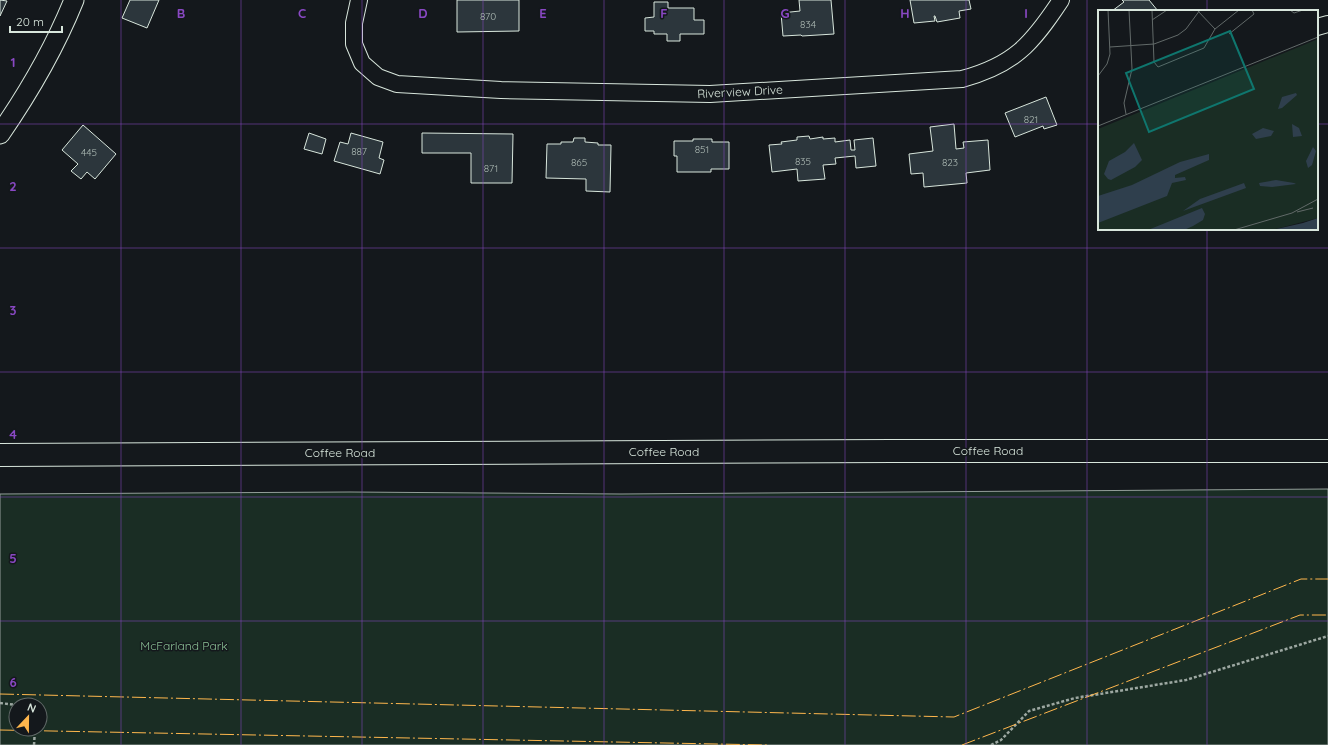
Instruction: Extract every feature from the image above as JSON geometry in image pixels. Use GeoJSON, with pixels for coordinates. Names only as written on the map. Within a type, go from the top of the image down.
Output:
{"type":"FeatureCollection","features":[{"type":"Feature","properties":{"kind":"main road","name":"Coffee Road"},"geometry":{"type":"LineString","coordinates":[[0,455],[878,451],[1328,451]]}},
{"type":"Feature","properties":{"kind":"street"},"geometry":{"type":"LineString","coordinates":[[0,134],[13,116],[45,61],[74,0]]}},
{"type":"Feature","properties":{"kind":"street","name":"Riverview Drive"},"geometry":{"type":"LineString","coordinates":[[359,0],[354,23],[354,44],[362,63],[378,77],[397,84],[501,90],[710,94],[962,79],[981,74],[1001,65],[1018,54],[1046,23],[1061,0]]}},
{"type":"Feature","properties":{"kind":"street"},"geometry":{"type":"LineString","coordinates":[[1318,27],[1328,24]]}},
{"type":"Feature","properties":{"kind":"path"},"geometry":{"type":"LineString","coordinates":[[991,745],[1001,740],[1029,710],[1075,698],[1186,680],[1328,636]]}},
{"type":"Feature","properties":{"kind":"green space","name":"McFarland Park"},"geometry":{"type":"Polygon","coordinates":[[[1328,489],[1328,745],[0,745],[0,494],[350,492],[621,494],[1328,489]]]}},
{"type":"Feature","properties":{"kind":"building"},"geometry":{"type":"Polygon","coordinates":[[[0,0],[7,1],[0,16],[0,0]]]}},
{"type":"Feature","properties":{"kind":"building"},"geometry":{"type":"Polygon","coordinates":[[[130,0],[159,0],[147,28],[122,18],[130,0]]]}},
{"type":"Feature","properties":{"kind":"building"},"geometry":{"type":"Polygon","coordinates":[[[457,0],[519,0],[519,31],[457,32],[457,0]]]}},
{"type":"Feature","properties":{"kind":"building"},"geometry":{"type":"Polygon","coordinates":[[[799,0],[831,0],[834,34],[783,36],[781,13],[800,11],[799,0]]]}},
{"type":"Feature","properties":{"kind":"building"},"geometry":{"type":"Polygon","coordinates":[[[910,0],[969,0],[971,9],[959,11],[960,18],[937,22],[934,16],[935,21],[914,23],[910,0]]]}},
{"type":"Feature","properties":{"kind":"building"},"geometry":{"type":"Polygon","coordinates":[[[1122,0],[1149,0],[1157,10],[1113,10],[1124,2],[1122,0]]]}},
{"type":"Feature","properties":{"kind":"building"},"geometry":{"type":"Polygon","coordinates":[[[654,2],[668,2],[668,8],[694,8],[694,20],[704,20],[704,34],[680,34],[680,41],[667,41],[667,34],[654,34],[654,31],[645,31],[645,18],[654,17],[654,2]]]}},
{"type":"Feature","properties":{"kind":"building"},"geometry":{"type":"Polygon","coordinates":[[[1046,97],[1057,125],[1044,129],[1043,126],[1015,137],[1005,113],[1046,97]]]}},
{"type":"Feature","properties":{"kind":"building"},"geometry":{"type":"Polygon","coordinates":[[[954,124],[956,149],[964,148],[963,142],[988,140],[990,170],[966,173],[967,183],[924,187],[923,173],[911,174],[909,154],[933,151],[930,127],[954,124]]]}},
{"type":"Feature","properties":{"kind":"building"},"geometry":{"type":"Polygon","coordinates":[[[83,125],[116,154],[95,179],[87,172],[81,179],[71,171],[78,164],[62,150],[83,125]]]}},
{"type":"Feature","properties":{"kind":"building"},"geometry":{"type":"Polygon","coordinates":[[[309,133],[326,139],[322,154],[304,149],[309,133]]]}},
{"type":"Feature","properties":{"kind":"building"},"geometry":{"type":"Polygon","coordinates":[[[351,133],[383,142],[379,158],[384,160],[380,174],[334,161],[340,142],[348,144],[351,133]]]}},
{"type":"Feature","properties":{"kind":"building"},"geometry":{"type":"Polygon","coordinates":[[[422,133],[513,134],[512,183],[471,183],[471,153],[422,153],[422,133]]]}},
{"type":"Feature","properties":{"kind":"building"},"geometry":{"type":"Polygon","coordinates":[[[809,136],[810,139],[823,137],[823,139],[835,138],[835,142],[850,140],[851,150],[855,150],[854,140],[873,138],[876,166],[856,168],[855,156],[835,158],[836,164],[823,165],[825,179],[798,181],[797,169],[772,172],[769,145],[782,144],[781,142],[797,140],[797,137],[809,136]]]}},
{"type":"Feature","properties":{"kind":"building"},"geometry":{"type":"Polygon","coordinates":[[[574,138],[585,138],[585,142],[598,143],[598,145],[611,145],[610,192],[586,191],[586,179],[546,178],[547,144],[573,142],[574,138]]]}},
{"type":"Feature","properties":{"kind":"building"},"geometry":{"type":"Polygon","coordinates":[[[693,139],[712,139],[712,142],[729,142],[729,169],[711,169],[711,172],[677,172],[677,156],[674,156],[674,141],[693,141],[693,139]]]}},
{"type":"Feature","properties":{"kind":"power"},"geometry":{"type":"LineString","coordinates":[[0,694],[954,717],[1301,579],[1328,579]]}},
{"type":"Feature","properties":{"kind":"power"},"geometry":{"type":"LineString","coordinates":[[962,745],[1300,615],[1328,615]]}},
{"type":"Feature","properties":{"kind":"power"},"geometry":{"type":"LineString","coordinates":[[0,730],[768,745]]}}]}
